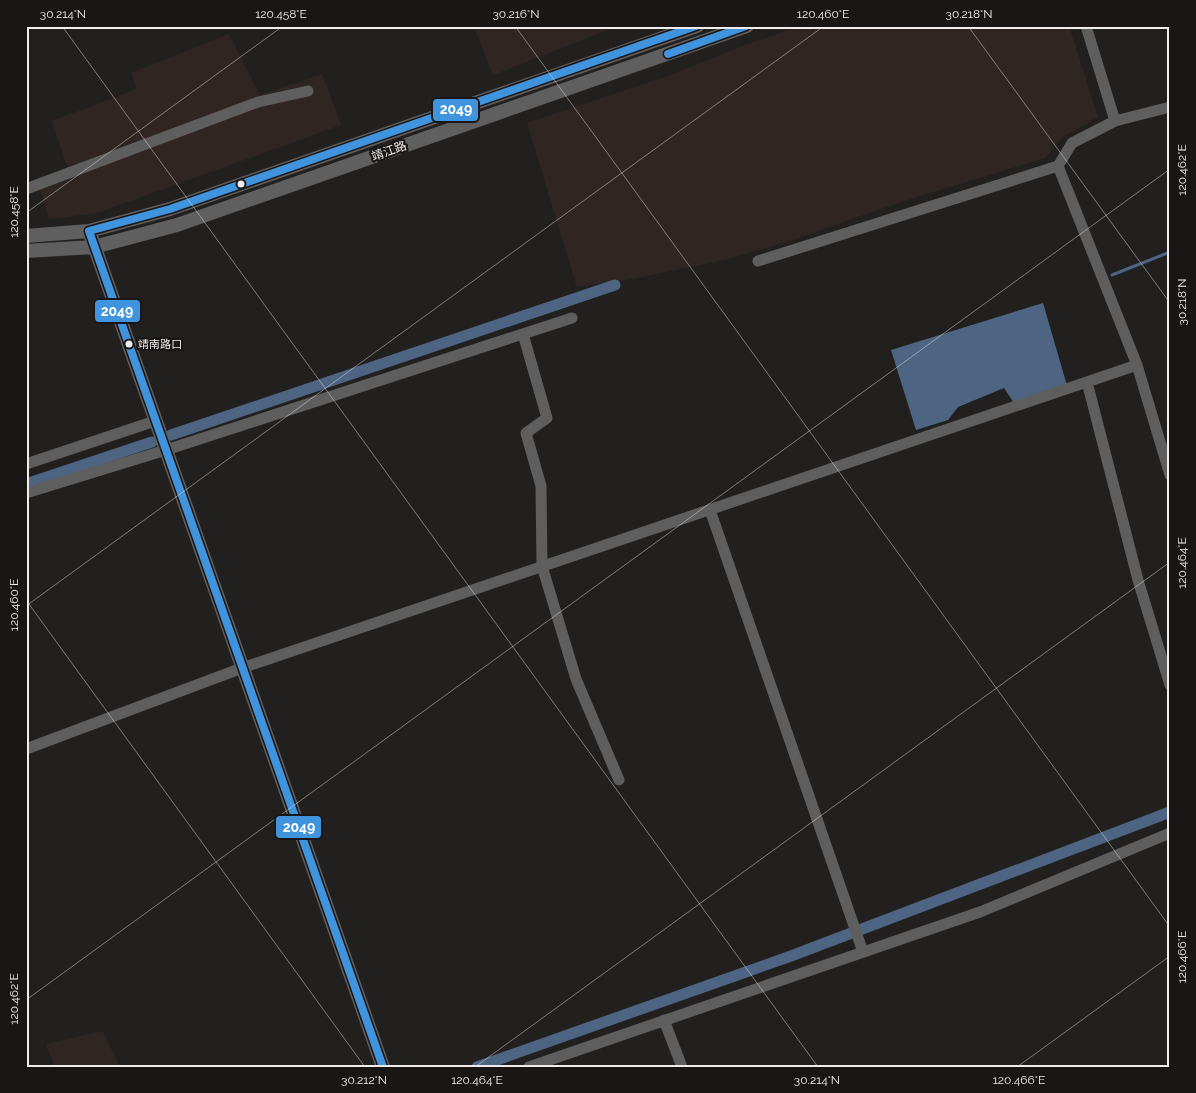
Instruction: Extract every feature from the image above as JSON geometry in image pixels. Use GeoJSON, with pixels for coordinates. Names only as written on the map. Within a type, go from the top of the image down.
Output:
{"type":"FeatureCollection","features":[{"type":"Feature","properties":{"kind":"main road","name":"靖江路"},"geometry":{"type":"LineString","coordinates":[[26,236],[89,231],[170,209],[698,26]]}},
{"type":"Feature","properties":{"kind":"main road","name":"靖江路"},"geometry":{"type":"LineString","coordinates":[[26,251],[94,247],[177,225],[747,26]]}},
{"type":"Feature","properties":{"kind":"main road"},"geometry":{"type":"LineString","coordinates":[[89,231],[383,1067]]}},
{"type":"Feature","properties":{"kind":"street"},"geometry":{"type":"LineString","coordinates":[[1086,26],[1115,121]]}},
{"type":"Feature","properties":{"kind":"street"},"geometry":{"type":"LineString","coordinates":[[26,190],[258,102],[308,91]]}},
{"type":"Feature","properties":{"kind":"street"},"geometry":{"type":"LineString","coordinates":[[758,260],[1058,166],[1072,144],[1115,121],[1170,107]]}},
{"type":"Feature","properties":{"kind":"street"},"geometry":{"type":"LineString","coordinates":[[1058,166],[1137,365],[1170,475]]}},
{"type":"Feature","properties":{"kind":"street"},"geometry":{"type":"LineString","coordinates":[[26,493],[166,450],[572,318]]}},
{"type":"Feature","properties":{"kind":"street"},"geometry":{"type":"LineString","coordinates":[[523,334],[547,418],[526,433],[542,486],[542,566],[576,679],[619,780]]}},
{"type":"Feature","properties":{"kind":"street"},"geometry":{"type":"LineString","coordinates":[[26,749],[242,668],[1137,365]]}},
{"type":"Feature","properties":{"kind":"street"},"geometry":{"type":"LineString","coordinates":[[1087,382],[1138,580],[1170,685]]}},
{"type":"Feature","properties":{"kind":"street"},"geometry":{"type":"LineString","coordinates":[[26,464],[155,421]]}},
{"type":"Feature","properties":{"kind":"street"},"geometry":{"type":"LineString","coordinates":[[710,510],[863,952]]}},
{"type":"Feature","properties":{"kind":"street"},"geometry":{"type":"LineString","coordinates":[[529,1067],[980,912],[1170,833]]}},
{"type":"Feature","properties":{"kind":"street"},"geometry":{"type":"LineString","coordinates":[[664,1020],[682,1067]]}},
{"type":"Feature","properties":{"kind":"shaded area"},"geometry":{"type":"Polygon","coordinates":[[[474,26],[617,26],[493,75],[474,26]]]}},
{"type":"Feature","properties":{"kind":"shaded area"},"geometry":{"type":"Polygon","coordinates":[[[800,26],[1069,26],[1098,117],[1063,137],[1045,158],[898,203],[784,243],[724,260],[632,279],[577,287],[527,123],[665,77],[740,47],[800,26]]]}},
{"type":"Feature","properties":{"kind":"shaded area"},"geometry":{"type":"Polygon","coordinates":[[[229,34],[260,95],[322,74],[341,125],[97,213],[49,219],[40,189],[71,179],[52,121],[137,89],[131,73],[229,34]]]}},
{"type":"Feature","properties":{"kind":"shaded area"},"geometry":{"type":"Polygon","coordinates":[[[102,1031],[120,1067],[55,1067],[46,1044],[102,1031]]]}},
{"type":"Feature","properties":{"kind":"water"},"geometry":{"type":"Polygon","coordinates":[[[1043,303],[1068,389],[1016,406],[1004,388],[958,407],[948,420],[916,430],[891,350],[1043,303]]]}},
{"type":"Feature","properties":{"kind":"waterway"},"geometry":{"type":"LineString","coordinates":[[1112,275],[1170,252]]}},
{"type":"Feature","properties":{"kind":"waterway"},"geometry":{"type":"LineString","coordinates":[[171,435],[615,285]]}},
{"type":"Feature","properties":{"kind":"waterway"},"geometry":{"type":"LineString","coordinates":[[26,484],[152,442]]}},
{"type":"Feature","properties":{"kind":"waterway"},"geometry":{"type":"LineString","coordinates":[[477,1067],[791,956],[1170,812]]}},
{"type":"Feature","properties":{"kind":"transit line","name":"2049"},"geometry":{"type":"LineString","coordinates":[[383,1067],[89,231],[170,209],[696,26]]}},
{"type":"Feature","properties":{"kind":"transit line","name":"2049"},"geometry":{"type":"LineString","coordinates":[[668,54],[746,26]]}},
{"type":"Feature","properties":{"kind":"place","name":"靖南路口"},"geometry":{"type":"Point","coordinates":[129,344]}}]}
